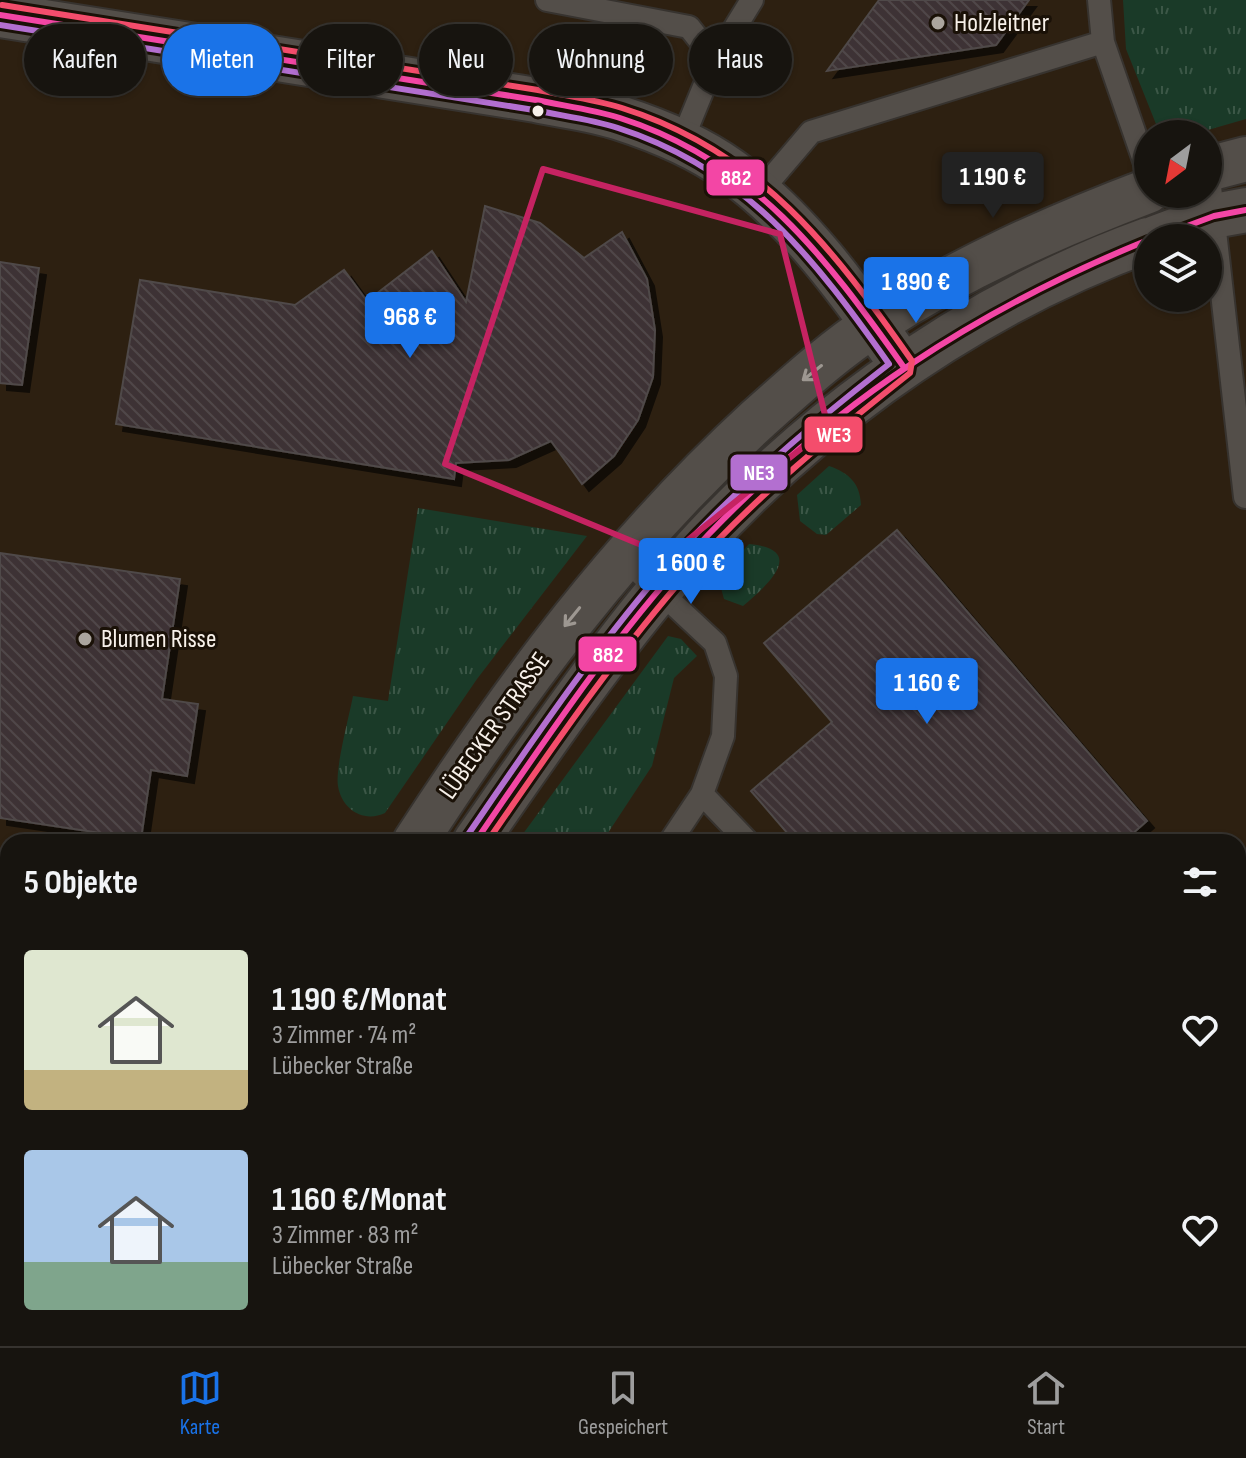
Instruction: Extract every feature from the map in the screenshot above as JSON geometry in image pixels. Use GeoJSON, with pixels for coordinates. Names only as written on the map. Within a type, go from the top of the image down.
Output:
{"type":"FeatureCollection","features":[{"type":"Feature","properties":{"kind":"street"},"geometry":{"type":"LineString","coordinates":[[0,15],[536,100],[618,117],[681,143],[728,169],[759,193],[786,219],[874,324],[903,366]]}},
{"type":"Feature","properties":{"kind":"street"},"geometry":{"type":"LineString","coordinates":[[1222,165],[1246,159]]}},
{"type":"Feature","properties":{"kind":"street","name":"LÜBECKER STRASSE"},"geometry":{"type":"LineString","coordinates":[[420,834],[535,667],[622,556],[704,469],[792,389],[874,324],[964,272],[1064,223],[1134,196]]}},
{"type":"Feature","properties":{"kind":"street","name":"LÜBECKER STRASSE"},"geometry":{"type":"LineString","coordinates":[[1168,224],[1230,213]]}},
{"type":"Feature","properties":{"kind":"street","name":"LÜBECKER STRASSE"},"geometry":{"type":"LineString","coordinates":[[481,834],[555,727],[659,591],[732,512],[824,426],[903,366],[1019,297],[1134,238]]}},
{"type":"Feature","properties":{"kind":"lane"},"geometry":{"type":"LineString","coordinates":[[547,0],[689,27]]}},
{"type":"Feature","properties":{"kind":"lane"},"geometry":{"type":"LineString","coordinates":[[737,24],[752,0]]}},
{"type":"Feature","properties":{"kind":"lane"},"geometry":{"type":"LineString","coordinates":[[1099,0],[1103,42],[1134,132]]}},
{"type":"Feature","properties":{"kind":"lane"},"geometry":{"type":"LineString","coordinates":[[759,193],[811,132],[1103,42]]}},
{"type":"Feature","properties":{"kind":"lane"},"geometry":{"type":"LineString","coordinates":[[681,143],[700,96]]}},
{"type":"Feature","properties":{"kind":"lane"},"geometry":{"type":"LineString","coordinates":[[1230,213],[1245,497]]}},
{"type":"Feature","properties":{"kind":"lane"},"geometry":{"type":"LineString","coordinates":[[622,556],[715,643],[726,676],[723,736],[702,794],[675,834]]}},
{"type":"Feature","properties":{"kind":"lane"},"geometry":{"type":"LineString","coordinates":[[702,794],[740,834]]}},
{"type":"Feature","properties":{"kind":"highlighted area"},"geometry":{"type":"Polygon","coordinates":[[[543,169],[780,234],[828,427],[668,556],[445,464],[543,169]]]}},
{"type":"Feature","properties":{"kind":"shaded area"},"geometry":{"type":"Polygon","coordinates":[[[0,0],[1246,0],[1246,834],[0,834],[0,0]]]}},
{"type":"Feature","properties":{"kind":"green space"},"geometry":{"type":"Polygon","coordinates":[[[1123,0],[1246,0],[1246,119],[1222,126],[1222,120],[1154,120],[1126,49],[1123,0]]]}},
{"type":"Feature","properties":{"kind":"green space"},"geometry":{"type":"Polygon","coordinates":[[[829,466],[852,480],[861,505],[826,535],[817,534],[800,521],[797,495],[829,466]]]}},
{"type":"Feature","properties":{"kind":"green space"},"geometry":{"type":"Polygon","coordinates":[[[418,508],[587,536],[477,679],[385,813],[362,815],[349,808],[340,794],[340,756],[353,696],[388,701],[418,508]]]}},
{"type":"Feature","properties":{"kind":"green space"},"geometry":{"type":"Polygon","coordinates":[[[749,544],[777,554],[779,562],[770,580],[743,606],[724,599],[718,577],[749,544]]]}},
{"type":"Feature","properties":{"kind":"green space"},"geometry":{"type":"Polygon","coordinates":[[[668,636],[681,639],[697,656],[674,678],[652,766],[607,834],[523,834],[668,636]]]}},
{"type":"Feature","properties":{"kind":"building","name":"Holzleitner"},"geometry":{"type":"Polygon","coordinates":[[[879,0],[1029,0],[996,45],[827,71],[879,0]]]}},
{"type":"Feature","properties":{"kind":"building"},"geometry":{"type":"Polygon","coordinates":[[[485,206],[540,223],[584,258],[622,232],[647,279],[655,330],[653,377],[638,420],[614,456],[582,484],[551,441],[509,460],[456,463],[454,479],[116,424],[140,280],[295,305],[344,270],[367,301],[432,251],[466,302],[485,206]]]}},
{"type":"Feature","properties":{"kind":"building"},"geometry":{"type":"Polygon","coordinates":[[[0,262],[39,268],[22,385],[0,383],[0,262]]]}},
{"type":"Feature","properties":{"kind":"building"},"geometry":{"type":"Polygon","coordinates":[[[897,530],[1147,821],[1132,834],[788,834],[751,791],[832,722],[764,643],[897,530]]]}},
{"type":"Feature","properties":{"kind":"building","name":"Blumen Risse"},"geometry":{"type":"Polygon","coordinates":[[[0,553],[180,579],[162,699],[198,704],[187,776],[151,770],[142,834],[107,834],[0,818],[0,553]]]}},
{"type":"Feature","properties":{"kind":"transit line","name":"WE3"},"geometry":{"type":"LineString","coordinates":[[2,5],[538,90],[612,105],[671,127],[714,150],[753,177],[789,208],[853,280],[912,361],[910,373],[769,490],[692,568],[611,668],[493,834]]}},
{"type":"Feature","properties":{"kind":"transit line","name":"882"},"geometry":{"type":"LineString","coordinates":[[0,15],[536,100],[620,118],[667,136],[710,159],[748,186],[782,216],[844,286],[903,366]]}},
{"type":"Feature","properties":{"kind":"transit line","name":"NE3"},"geometry":{"type":"LineString","coordinates":[[0,25],[534,110],[618,128],[704,167],[740,193],[804,254],[889,364],[779,454],[677,554],[594,657],[468,834]]}},
{"type":"Feature","properties":{"kind":"transit line","name":"882"},"geometry":{"type":"LineString","coordinates":[[1193,224],[1246,210]]}},
{"type":"Feature","properties":{"kind":"transit line","name":"882"},"geometry":{"type":"LineString","coordinates":[[480,834],[586,683],[645,606],[709,534],[758,486],[859,401],[913,363],[1026,296],[1134,246]]}},
{"type":"Feature","properties":{"kind":"place","name":"Holzleitner"},"geometry":{"type":"Point","coordinates":[938,23]}},
{"type":"Feature","properties":{"kind":"place","name":"Blumen Risse"},"geometry":{"type":"Point","coordinates":[85,639]}}]}
